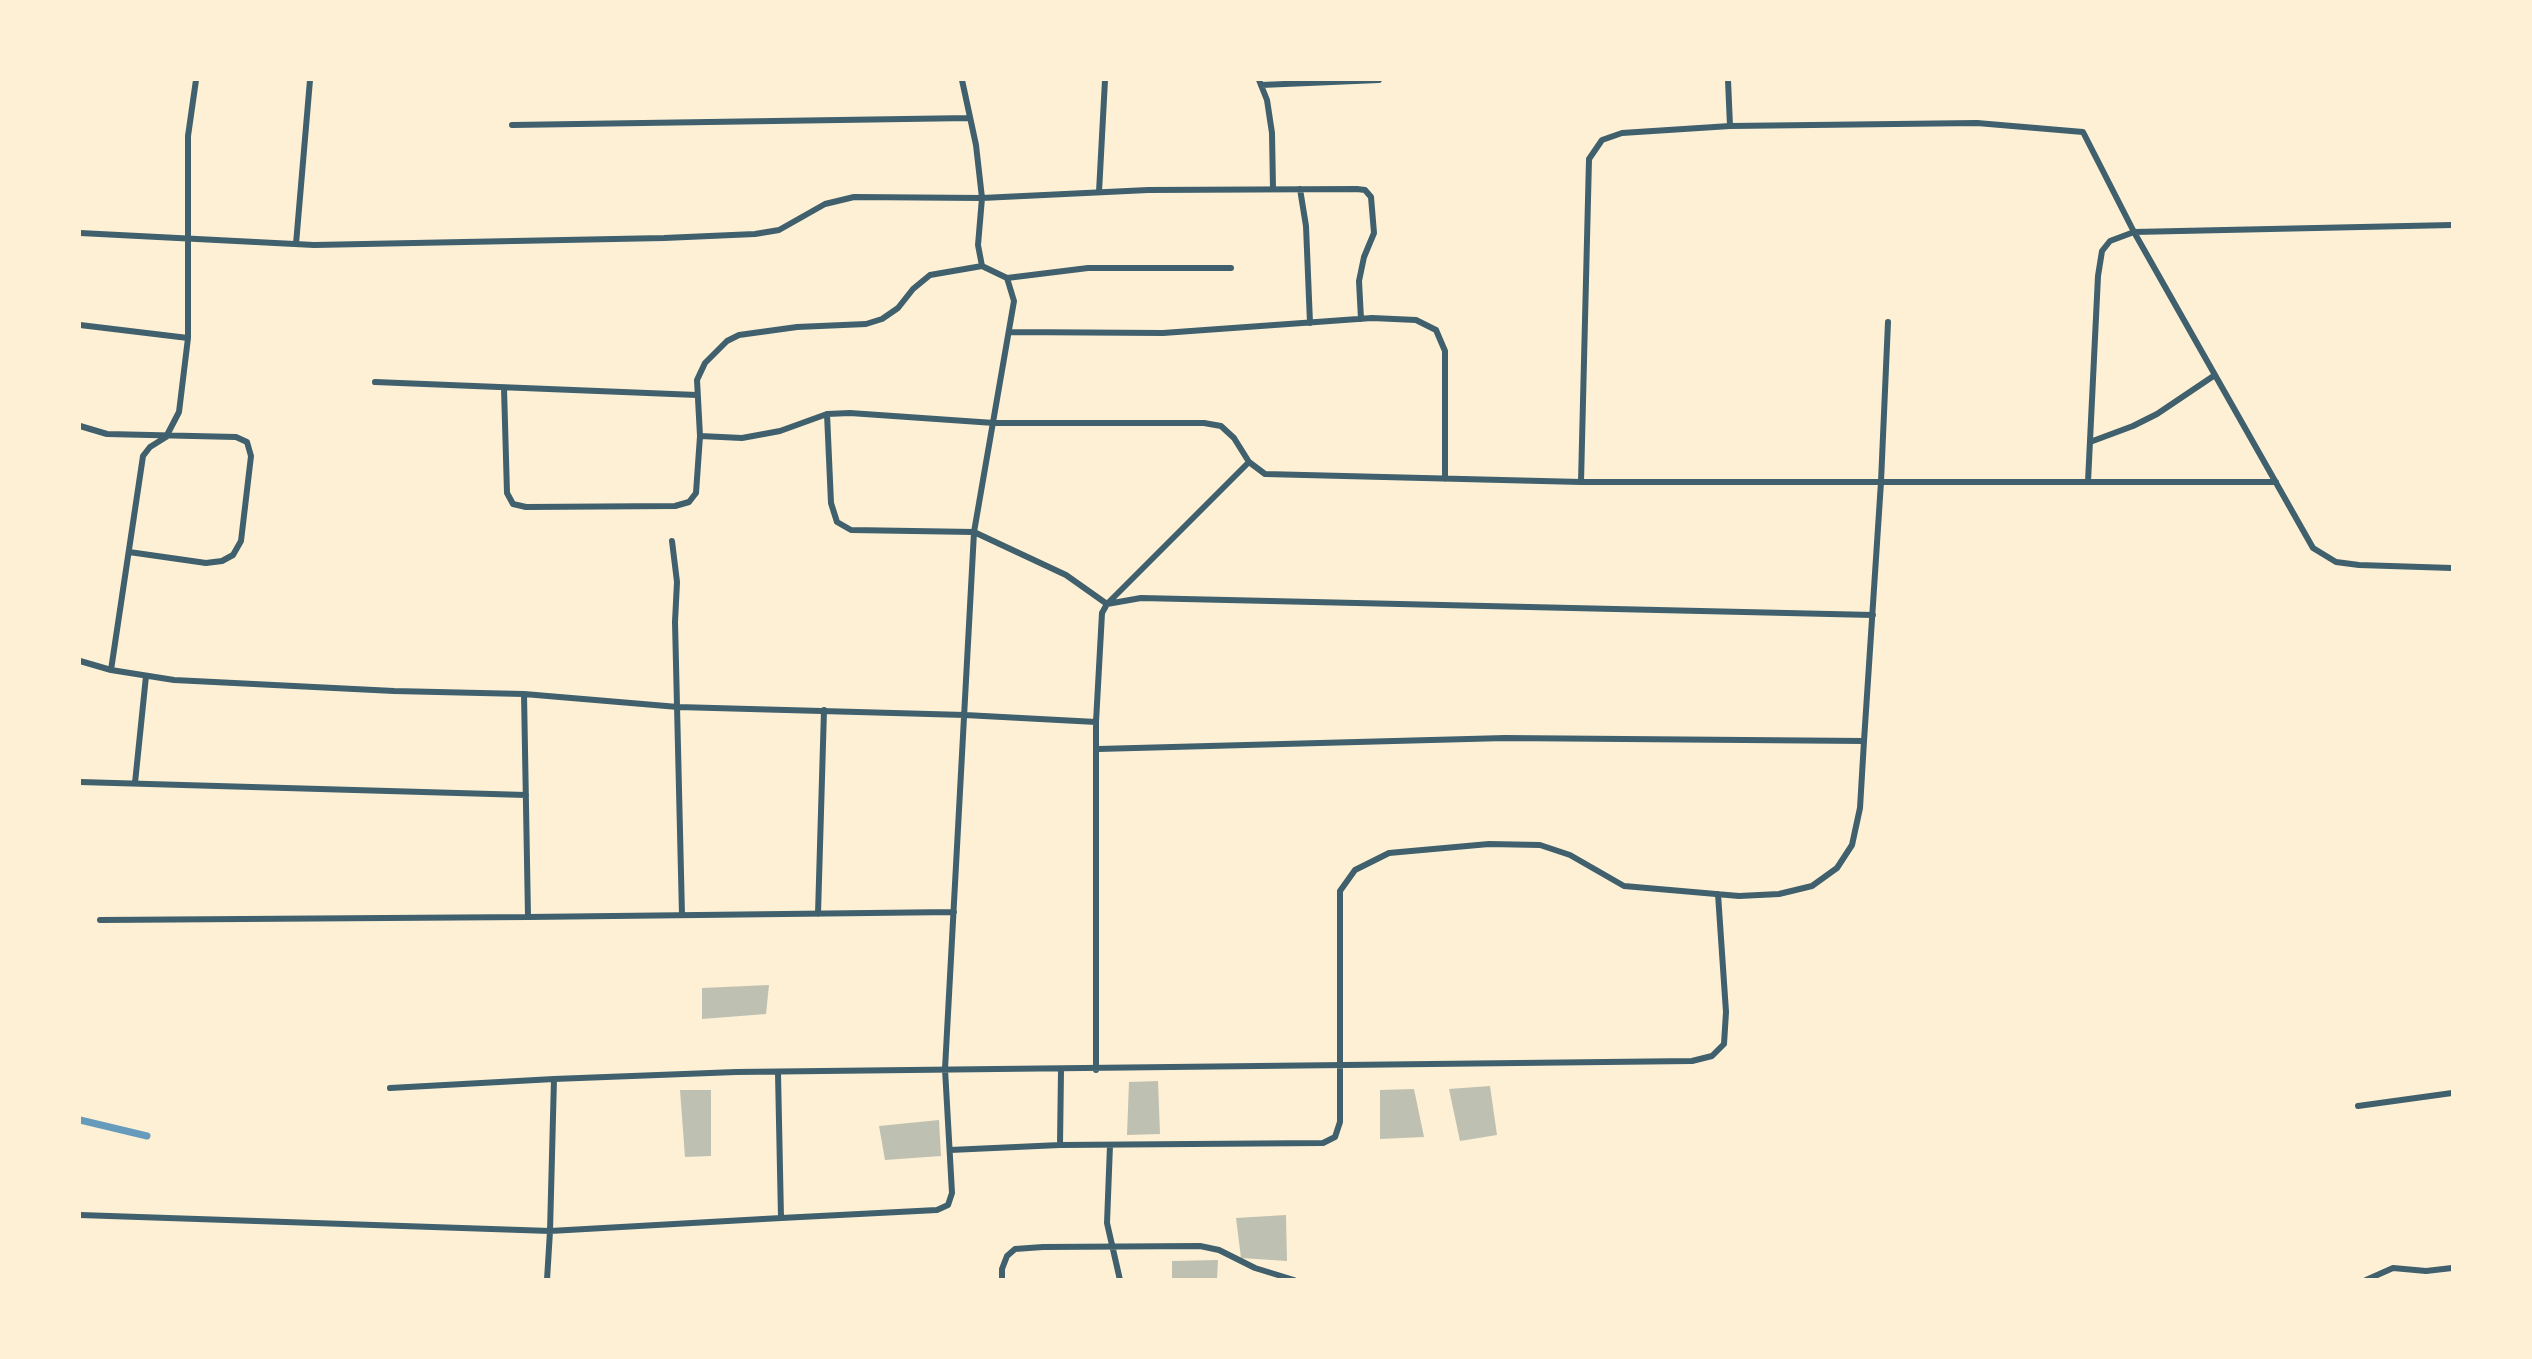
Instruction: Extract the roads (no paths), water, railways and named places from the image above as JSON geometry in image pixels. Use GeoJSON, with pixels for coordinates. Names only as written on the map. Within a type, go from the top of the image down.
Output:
{"type":"FeatureCollection","features":[{"type":"Feature","properties":{"kind":"street"},"geometry":{"type":"LineString","coordinates":[[111,670],[143,456],[150,447],[166,437],[179,412],[188,338],[189,136],[196,80]]}},
{"type":"Feature","properties":{"kind":"street"},"geometry":{"type":"LineString","coordinates":[[296,244],[310,80]]}},
{"type":"Feature","properties":{"kind":"street"},"geometry":{"type":"LineString","coordinates":[[962,80],[976,145],[982,198],[978,245],[982,266]]}},
{"type":"Feature","properties":{"kind":"street"},"geometry":{"type":"LineString","coordinates":[[1099,192],[1105,80]]}},
{"type":"Feature","properties":{"kind":"street"},"geometry":{"type":"LineString","coordinates":[[1273,189],[1272,133],[1267,100],[1260,82],[1379,80]]}},
{"type":"Feature","properties":{"kind":"street"},"geometry":{"type":"LineString","coordinates":[[1728,80],[1730,126]]}},
{"type":"Feature","properties":{"kind":"street"},"geometry":{"type":"LineString","coordinates":[[512,125],[970,118]]}},
{"type":"Feature","properties":{"kind":"street"},"geometry":{"type":"LineString","coordinates":[[1581,482],[1589,159],[1602,140],[1622,133],[1730,126],[1977,123],[2083,132],[2134,232],[2313,548],[2336,562],[2452,568]]}},
{"type":"Feature","properties":{"kind":"street"},"geometry":{"type":"LineString","coordinates":[[1300,189],[1306,226],[1310,323]]}},
{"type":"Feature","properties":{"kind":"street"},"geometry":{"type":"LineString","coordinates":[[80,233],[296,244],[664,238],[755,234],[779,230],[825,204],[854,197],[982,198],[1099,192],[1357,189],[1365,190],[1371,197],[1374,233],[1364,257],[1359,281],[1361,319]]}},
{"type":"Feature","properties":{"kind":"street"},"geometry":{"type":"LineString","coordinates":[[2088,482],[2098,276],[2102,251],[2110,241],[2134,232],[2452,225]]}},
{"type":"Feature","properties":{"kind":"street"},"geometry":{"type":"LineString","coordinates":[[504,388],[507,493],[513,504],[525,507],[675,506],[689,502],[696,493],[700,436],[697,380],[705,363],[727,341],[739,335],[797,327],[866,324],[882,319],[898,308],[914,289],[930,276],[982,266],[1007,278],[1088,268],[1231,268]]}},
{"type":"Feature","properties":{"kind":"street"},"geometry":{"type":"LineString","coordinates":[[80,1215],[550,1231],[937,1210],[948,1205],[952,1192],[945,1069],[974,532],[1014,301],[1007,278]]}},
{"type":"Feature","properties":{"kind":"street"},"geometry":{"type":"LineString","coordinates":[[1009,332],[1163,333],[1361,319],[1416,320],[1436,330],[1444,351],[1445,479]]}},
{"type":"Feature","properties":{"kind":"street"},"geometry":{"type":"LineString","coordinates":[[950,1150],[1060,1145],[1323,1143],[1335,1137],[1340,1122],[1338,1064],[1340,891],[1355,870],[1389,853],[1489,844],[1540,845],[1570,855],[1624,886],[1718,894],[1779,894],[1812,886],[1837,868],[1852,845],[1860,808],[1881,482],[1888,322]]}},
{"type":"Feature","properties":{"kind":"street"},"geometry":{"type":"LineString","coordinates":[[80,325],[188,338]]}},
{"type":"Feature","properties":{"kind":"street"},"geometry":{"type":"LineString","coordinates":[[2090,442],[2133,426],[2157,414],[2215,375]]}},
{"type":"Feature","properties":{"kind":"street"},"geometry":{"type":"LineString","coordinates":[[375,382],[697,395]]}},
{"type":"Feature","properties":{"kind":"street"},"geometry":{"type":"LineString","coordinates":[[700,436],[742,438],[780,431],[827,414],[850,413],[994,423],[1204,423],[1221,426],[1234,438],[1248,462],[1264,474],[1581,482],[2276,482]]}},
{"type":"Feature","properties":{"kind":"street"},"geometry":{"type":"LineString","coordinates":[[827,414],[831,503],[837,522],[851,530],[974,532],[1066,575],[1107,604],[1141,598],[1873,615]]}},
{"type":"Feature","properties":{"kind":"street"},"geometry":{"type":"LineString","coordinates":[[80,426],[107,435],[236,437],[247,442],[251,456],[241,541],[233,555],[222,561],[206,563],[129,552]]}},
{"type":"Feature","properties":{"kind":"street"},"geometry":{"type":"LineString","coordinates":[[1096,1070],[1098,749],[1096,722],[1102,613],[1107,604],[1248,462]]}},
{"type":"Feature","properties":{"kind":"street"},"geometry":{"type":"LineString","coordinates":[[672,541],[677,582],[682,915]]}},
{"type":"Feature","properties":{"kind":"street"},"geometry":{"type":"LineString","coordinates":[[80,661],[111,670],[174,680],[524,694],[678,707],[965,715],[1096,722]]}},
{"type":"Feature","properties":{"kind":"street"},"geometry":{"type":"LineString","coordinates":[[135,783],[146,676]]}},
{"type":"Feature","properties":{"kind":"street"},"geometry":{"type":"LineString","coordinates":[[524,694],[528,917]]}},
{"type":"Feature","properties":{"kind":"street"},"geometry":{"type":"LineString","coordinates":[[818,914],[824,710]]}},
{"type":"Feature","properties":{"kind":"street"},"geometry":{"type":"LineString","coordinates":[[1098,749],[1505,738],[1864,741]]}},
{"type":"Feature","properties":{"kind":"street"},"geometry":{"type":"LineString","coordinates":[[80,782],[526,795]]}},
{"type":"Feature","properties":{"kind":"street"},"geometry":{"type":"LineString","coordinates":[[390,1088],[554,1079],[778,1072],[945,1069],[1096,1070],[1338,1064],[1692,1061],[1712,1056],[1724,1044],[1726,1012],[1718,894]]}},
{"type":"Feature","properties":{"kind":"street"},"geometry":{"type":"LineString","coordinates":[[100,920],[954,912]]}},
{"type":"Feature","properties":{"kind":"street"},"geometry":{"type":"LineString","coordinates":[[1060,1145],[1061,1070]]}},
{"type":"Feature","properties":{"kind":"street"},"geometry":{"type":"LineString","coordinates":[[778,1072],[782,1218]]}},
{"type":"Feature","properties":{"kind":"street"},"geometry":{"type":"LineString","coordinates":[[547,1280],[554,1079]]}},
{"type":"Feature","properties":{"kind":"street"},"geometry":{"type":"LineString","coordinates":[[2358,1106],[2452,1093]]}},
{"type":"Feature","properties":{"kind":"street"},"geometry":{"type":"LineString","coordinates":[[1110,1145],[1107,1223],[1120,1280]]}},
{"type":"Feature","properties":{"kind":"street"},"geometry":{"type":"LineString","coordinates":[[1002,1280],[1002,1269],[1007,1256],[1015,1249],[1043,1246],[1200,1246],[1219,1250],[1255,1268],[1294,1280]]}},
{"type":"Feature","properties":{"kind":"street"},"geometry":{"type":"LineString","coordinates":[[2366,1280],[2393,1268],[2426,1271],[2452,1268]]}},
{"type":"Feature","properties":{"kind":"waterway"},"geometry":{"type":"LineString","coordinates":[[80,1120],[147,1136]]}}]}
